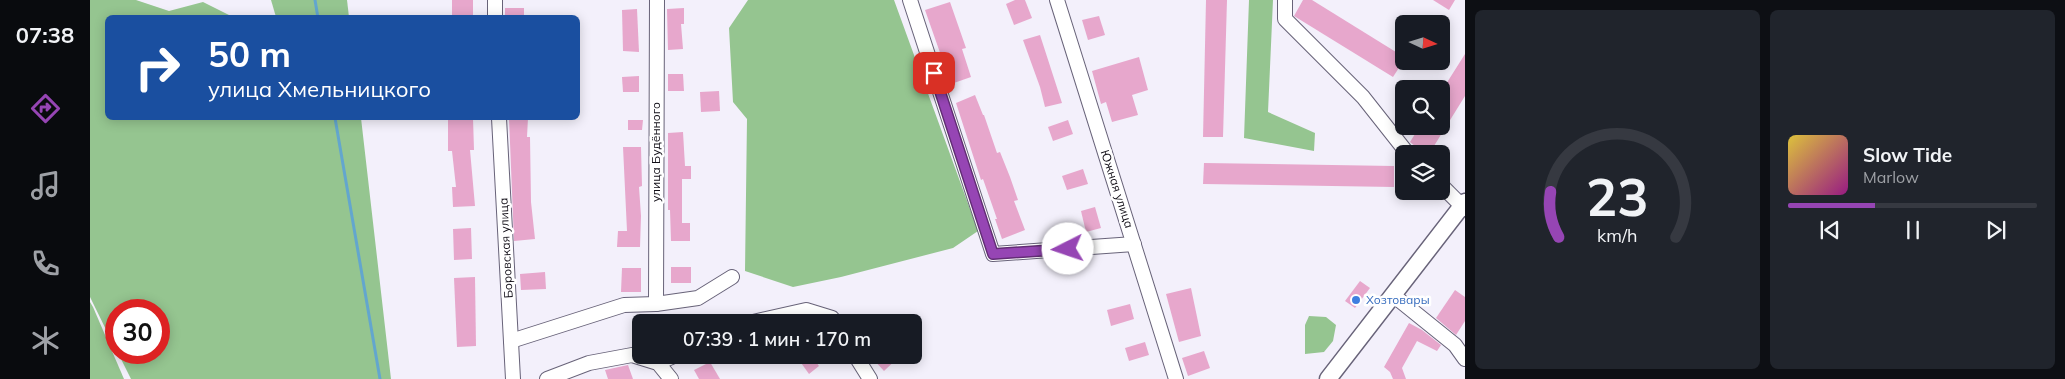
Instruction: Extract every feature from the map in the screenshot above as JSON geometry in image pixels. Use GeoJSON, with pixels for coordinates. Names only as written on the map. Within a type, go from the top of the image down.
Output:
{"type":"FeatureCollection","features":[{"type":"Feature","properties":{"kind":"main road"},"geometry":{"type":"LineString","coordinates":[[1328,379],[1464,205]]}},
{"type":"Feature","properties":{"kind":"street"},"geometry":{"type":"LineString","coordinates":[[495,15],[496,0]]}},
{"type":"Feature","properties":{"kind":"street","name":"улица Будённого"},"geometry":{"type":"LineString","coordinates":[[656,304],[657,0]]}},
{"type":"Feature","properties":{"kind":"street"},"geometry":{"type":"LineString","coordinates":[[910,0],[993,254],[1134,244]]}},
{"type":"Feature","properties":{"kind":"street","name":"Южная улица"},"geometry":{"type":"LineString","coordinates":[[1057,0],[1176,379]]}},
{"type":"Feature","properties":{"kind":"street"},"geometry":{"type":"LineString","coordinates":[[1285,0],[1285,19],[1363,97],[1401,145]]}},
{"type":"Feature","properties":{"kind":"street","name":"Боровская улица"},"geometry":{"type":"LineString","coordinates":[[499,120],[513,379]]}},
{"type":"Feature","properties":{"kind":"street"},"geometry":{"type":"LineString","coordinates":[[1450,193],[1464,205]]}},
{"type":"Feature","properties":{"kind":"street"},"geometry":{"type":"LineString","coordinates":[[511,341],[624,306],[698,298],[732,277]]}},
{"type":"Feature","properties":{"kind":"street"},"geometry":{"type":"LineString","coordinates":[[1393,295],[1455,345],[1465,359]]}},
{"type":"Feature","properties":{"kind":"street"},"geometry":{"type":"LineString","coordinates":[[788,314],[806,310],[819,314]]}},
{"type":"Feature","properties":{"kind":"street"},"geometry":{"type":"LineString","coordinates":[[547,379],[589,363],[632,355]]}},
{"type":"Feature","properties":{"kind":"street"},"geometry":{"type":"LineString","coordinates":[[660,364],[671,379]]}},
{"type":"Feature","properties":{"kind":"street"},"geometry":{"type":"LineString","coordinates":[[861,364],[870,379]]}},
{"type":"Feature","properties":{"kind":"green space"},"geometry":{"type":"Polygon","coordinates":[[[90,0],[136,0],[169,11],[203,2],[229,15],[105,15],[105,120],[361,120],[391,379],[131,379],[124,364],[170,364],[170,299],[105,299],[105,328],[90,297],[90,0]]]}},
{"type":"Feature","properties":{"kind":"green space"},"geometry":{"type":"Polygon","coordinates":[[[271,0],[347,0],[349,15],[275,15],[271,0]]]}},
{"type":"Feature","properties":{"kind":"green space"},"geometry":{"type":"Polygon","coordinates":[[[748,0],[894,0],[978,231],[953,248],[841,277],[793,287],[745,271],[747,119],[733,102],[729,28],[748,0]]]}},
{"type":"Feature","properties":{"kind":"green space"},"geometry":{"type":"Polygon","coordinates":[[[1249,0],[1273,0],[1268,112],[1315,133],[1314,151],[1244,138],[1249,0]]]}},
{"type":"Feature","properties":{"kind":"green space"},"geometry":{"type":"Polygon","coordinates":[[[90,302],[105,335],[105,364],[118,364],[124,379],[90,379],[90,302]]]}},
{"type":"Feature","properties":{"kind":"green space"},"geometry":{"type":"Polygon","coordinates":[[[1309,316],[1326,317],[1336,325],[1333,341],[1324,352],[1305,354],[1305,325],[1309,316]]]}},
{"type":"Feature","properties":{"kind":"building"},"geometry":{"type":"Polygon","coordinates":[[[452,0],[473,0],[473,15],[452,15],[452,0]]]}},
{"type":"Feature","properties":{"kind":"building"},"geometry":{"type":"Polygon","coordinates":[[[1015,0],[1025,0],[1032,18],[1014,25],[1006,4],[1015,0]]]}},
{"type":"Feature","properties":{"kind":"building"},"geometry":{"type":"Polygon","coordinates":[[[1206,0],[1227,0],[1223,137],[1203,137],[1206,0]]]}},
{"type":"Feature","properties":{"kind":"building"},"geometry":{"type":"Polygon","coordinates":[[[1303,0],[1312,0],[1395,51],[1395,70],[1398,70],[1393,77],[1294,16],[1303,0]]]}},
{"type":"Feature","properties":{"kind":"building"},"geometry":{"type":"Polygon","coordinates":[[[1433,0],[1455,0],[1449,10],[1433,0]]]}},
{"type":"Feature","properties":{"kind":"building"},"geometry":{"type":"Polygon","coordinates":[[[950,2],[966,48],[962,49],[971,77],[951,84],[925,10],[950,2]]]}},
{"type":"Feature","properties":{"kind":"building"},"geometry":{"type":"Polygon","coordinates":[[[505,8],[524,8],[524,15],[505,15],[505,8]]]}},
{"type":"Feature","properties":{"kind":"building"},"geometry":{"type":"Polygon","coordinates":[[[684,8],[684,24],[681,24],[683,49],[668,50],[667,9],[684,8]]]}},
{"type":"Feature","properties":{"kind":"building"},"geometry":{"type":"Polygon","coordinates":[[[637,9],[639,52],[623,51],[622,10],[637,9]]]}},
{"type":"Feature","properties":{"kind":"building"},"geometry":{"type":"Polygon","coordinates":[[[1099,16],[1105,35],[1088,40],[1082,20],[1099,16]]]}},
{"type":"Feature","properties":{"kind":"building"},"geometry":{"type":"Polygon","coordinates":[[[1040,35],[1062,103],[1045,107],[1023,40],[1040,35]]]}},
{"type":"Feature","properties":{"kind":"building"},"geometry":{"type":"Polygon","coordinates":[[[1465,54],[1465,96],[1450,120],[1450,80],[1465,54]]]}},
{"type":"Feature","properties":{"kind":"building"},"geometry":{"type":"Polygon","coordinates":[[[1139,57],[1148,90],[1132,95],[1138,115],[1112,122],[1106,102],[1101,104],[1092,71],[1139,57]]]}},
{"type":"Feature","properties":{"kind":"building"},"geometry":{"type":"Polygon","coordinates":[[[668,74],[683,74],[684,91],[668,91],[668,74]]]}},
{"type":"Feature","properties":{"kind":"building"},"geometry":{"type":"Polygon","coordinates":[[[639,76],[639,92],[623,92],[622,77],[639,76]]]}},
{"type":"Feature","properties":{"kind":"building"},"geometry":{"type":"Polygon","coordinates":[[[719,91],[720,111],[701,112],[700,92],[719,91]]]}},
{"type":"Feature","properties":{"kind":"building"},"geometry":{"type":"Polygon","coordinates":[[[975,95],[997,153],[1000,152],[1010,177],[1018,200],[1014,201],[1025,230],[1002,239],[995,219],[997,219],[983,179],[981,180],[956,103],[975,95]]]}},
{"type":"Feature","properties":{"kind":"building"},"geometry":{"type":"Polygon","coordinates":[[[448,120],[473,120],[474,150],[470,150],[475,206],[453,207],[452,187],[456,187],[452,151],[448,151],[448,120]]]}},
{"type":"Feature","properties":{"kind":"building"},"geometry":{"type":"Polygon","coordinates":[[[509,120],[528,120],[527,137],[530,137],[531,202],[535,239],[514,241],[509,120]]]}},
{"type":"Feature","properties":{"kind":"building"},"geometry":{"type":"Polygon","coordinates":[[[628,120],[643,120],[642,130],[628,130],[628,120]]]}},
{"type":"Feature","properties":{"kind":"building"},"geometry":{"type":"Polygon","coordinates":[[[1068,120],[1073,134],[1053,141],[1048,127],[1068,120]]]}},
{"type":"Feature","properties":{"kind":"building"},"geometry":{"type":"Polygon","coordinates":[[[683,132],[685,166],[691,166],[691,179],[682,179],[682,223],[690,223],[690,241],[671,241],[670,210],[668,210],[668,133],[683,132]]]}},
{"type":"Feature","properties":{"kind":"building"},"geometry":{"type":"Polygon","coordinates":[[[1414,135],[1441,135],[1435,145],[1414,145],[1410,142],[1414,135]]]}},
{"type":"Feature","properties":{"kind":"building"},"geometry":{"type":"Polygon","coordinates":[[[623,147],[641,147],[642,186],[639,187],[641,216],[640,247],[617,247],[618,231],[627,231],[623,147]]]}},
{"type":"Feature","properties":{"kind":"building"},"geometry":{"type":"Polygon","coordinates":[[[1204,163],[1394,166],[1394,187],[1203,184],[1204,163]]]}},
{"type":"Feature","properties":{"kind":"building"},"geometry":{"type":"Polygon","coordinates":[[[1083,169],[1088,184],[1067,190],[1062,176],[1083,169]]]}},
{"type":"Feature","properties":{"kind":"building"},"geometry":{"type":"Polygon","coordinates":[[[1095,207],[1101,228],[1086,232],[1081,211],[1095,207]]]}},
{"type":"Feature","properties":{"kind":"building"},"geometry":{"type":"Polygon","coordinates":[[[471,228],[472,259],[454,260],[453,229],[471,228]]]}},
{"type":"Feature","properties":{"kind":"building"},"geometry":{"type":"Polygon","coordinates":[[[671,267],[691,267],[691,283],[671,283],[671,267]]]}},
{"type":"Feature","properties":{"kind":"building"},"geometry":{"type":"Polygon","coordinates":[[[622,268],[641,268],[641,292],[621,292],[622,268]]]}},
{"type":"Feature","properties":{"kind":"building"},"geometry":{"type":"Polygon","coordinates":[[[545,272],[546,289],[521,290],[520,274],[545,272]]]}},
{"type":"Feature","properties":{"kind":"building"},"geometry":{"type":"Polygon","coordinates":[[[475,277],[476,346],[457,347],[454,278],[475,277]]]}},
{"type":"Feature","properties":{"kind":"building"},"geometry":{"type":"Polygon","coordinates":[[[1360,281],[1370,288],[1355,308],[1345,301],[1360,281]]]}},
{"type":"Feature","properties":{"kind":"building"},"geometry":{"type":"Polygon","coordinates":[[[1191,288],[1201,336],[1179,342],[1166,294],[1191,288]]]}},
{"type":"Feature","properties":{"kind":"building"},"geometry":{"type":"Polygon","coordinates":[[[1455,290],[1465,297],[1465,321],[1456,335],[1436,318],[1455,290]]]}},
{"type":"Feature","properties":{"kind":"building"},"geometry":{"type":"Polygon","coordinates":[[[1130,304],[1134,319],[1111,326],[1107,310],[1130,304]]]}},
{"type":"Feature","properties":{"kind":"building"},"geometry":{"type":"Polygon","coordinates":[[[1409,323],[1422,330],[1441,345],[1437,351],[1417,341],[1402,368],[1406,379],[1393,379],[1390,372],[1384,367],[1409,323]]]}},
{"type":"Feature","properties":{"kind":"building"},"geometry":{"type":"Polygon","coordinates":[[[1145,342],[1149,355],[1129,361],[1125,348],[1145,342]]]}},
{"type":"Feature","properties":{"kind":"building"},"geometry":{"type":"Polygon","coordinates":[[[1204,351],[1210,368],[1188,376],[1182,358],[1204,351]]]}},
{"type":"Feature","properties":{"kind":"building"},"geometry":{"type":"Polygon","coordinates":[[[706,364],[711,364],[720,379],[699,379],[694,370],[706,364]]]}},
{"type":"Feature","properties":{"kind":"building"},"geometry":{"type":"Polygon","coordinates":[[[802,364],[818,364],[819,366],[809,374],[802,364]]]}},
{"type":"Feature","properties":{"kind":"building"},"geometry":{"type":"Polygon","coordinates":[[[878,364],[891,364],[884,371],[878,364]]]}},
{"type":"Feature","properties":{"kind":"building"},"geometry":{"type":"Polygon","coordinates":[[[628,365],[633,379],[608,379],[605,370],[628,365]]]}},
{"type":"Feature","properties":{"kind":"waterway"},"geometry":{"type":"LineString","coordinates":[[315,0],[318,15]]}},
{"type":"Feature","properties":{"kind":"waterway"},"geometry":{"type":"LineString","coordinates":[[335,120],[380,379]]}},
{"type":"Feature","properties":{"kind":"place","name":"Хозтовары"},"geometry":{"type":"Point","coordinates":[1356,300]}},
{"type":"Feature","properties":{"kind":"route"},"geometry":{"type":"LineString","coordinates":[[934,73],[993,254],[1068,249]]}}]}
